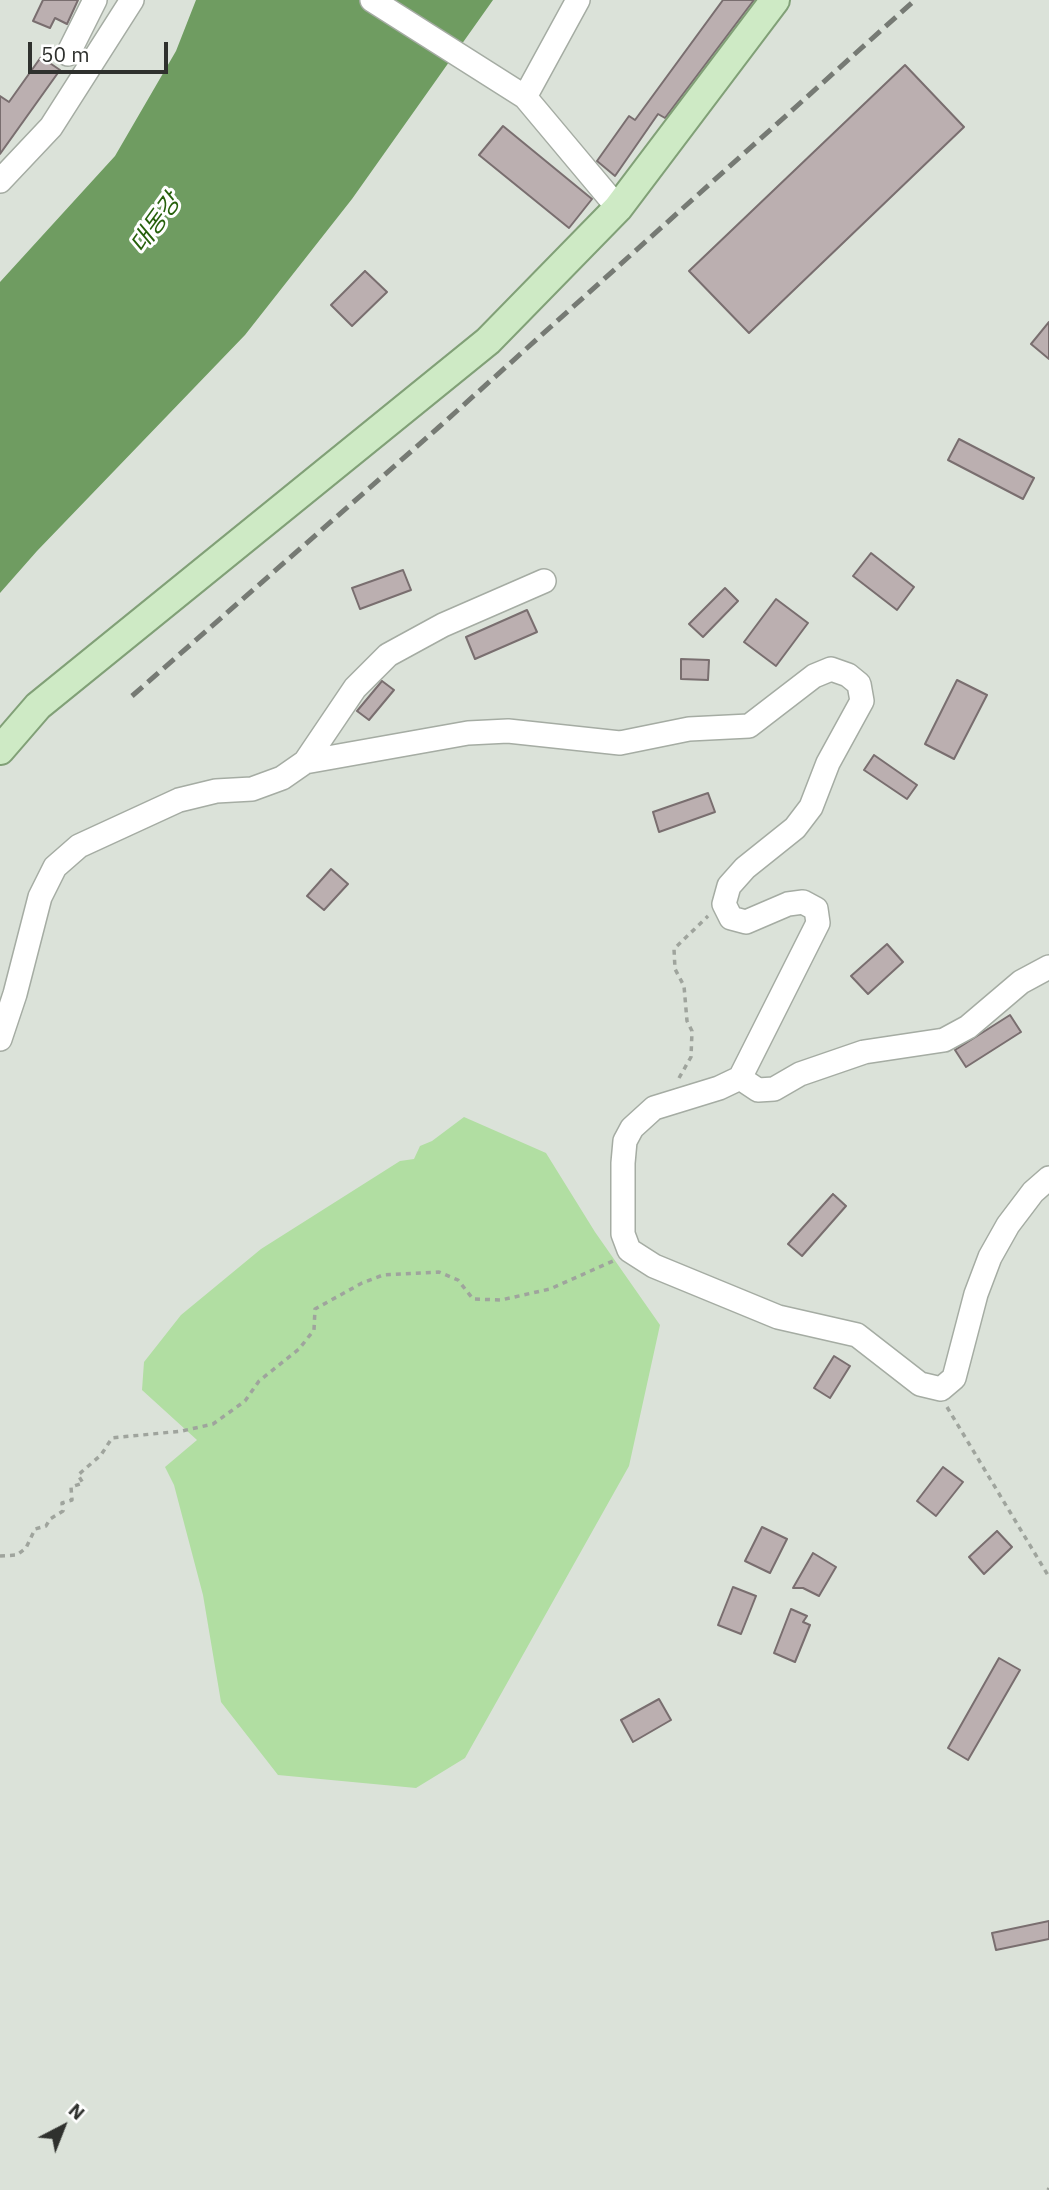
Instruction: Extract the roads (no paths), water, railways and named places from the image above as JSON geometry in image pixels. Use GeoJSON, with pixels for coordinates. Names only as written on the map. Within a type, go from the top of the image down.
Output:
{"type":"FeatureCollection","features":[{"type":"Feature","properties":{"kind":"main road"},"geometry":{"type":"LineString","coordinates":[[0,750],[38,706],[488,341],[618,208],[775,0]]}},
{"type":"Feature","properties":{"kind":"street"},"geometry":{"type":"LineString","coordinates":[[68,54],[95,0]]}},
{"type":"Feature","properties":{"kind":"street"},"geometry":{"type":"LineString","coordinates":[[0,181],[51,127],[132,0]]}},
{"type":"Feature","properties":{"kind":"street"},"geometry":{"type":"LineString","coordinates":[[372,0],[525,97],[618,208]]}},
{"type":"Feature","properties":{"kind":"street"},"geometry":{"type":"LineString","coordinates":[[525,97],[578,0]]}},
{"type":"Feature","properties":{"kind":"street"},"geometry":{"type":"LineString","coordinates":[[0,1039],[40,897],[55,867],[79,846],[179,800],[216,791],[252,789],[282,778],[304,762],[355,688],[388,655],[443,625],[544,581]]}},
{"type":"Feature","properties":{"kind":"street"},"geometry":{"type":"LineString","coordinates":[[304,762],[468,733],[508,731],[620,743],[690,729],[749,726],[814,676],[831,669],[848,675],[859,684],[862,701],[828,763],[811,807],[795,828],[744,868],[729,886],[724,904],[731,918],[746,922],[788,904],[803,902],[816,909],[818,923],[740,1078],[719,1088],[654,1108],[632,1128],[625,1141],[623,1163],[624,1234],[629,1250],[654,1266],[778,1317],[857,1335],[920,1384],[941,1389],[954,1378],[976,1294],[990,1257],[1008,1224],[1033,1192],[1049,1178]]}},
{"type":"Feature","properties":{"kind":"street"},"geometry":{"type":"LineString","coordinates":[[740,1078],[758,1090],[774,1090],[800,1074],[864,1052],[944,1040],[968,1027],[1021,982],[1049,967]]}},
{"type":"Feature","properties":{"kind":"water","name":"대동강"},"geometry":{"type":"Polygon","coordinates":[[[196,0],[493,0],[352,199],[245,335],[0,593],[0,282],[115,156],[176,51],[196,0]]]}},
{"type":"Feature","properties":{"kind":"railway"},"geometry":{"type":"LineString","coordinates":[[132,696],[439,427],[915,0]]}}]}
